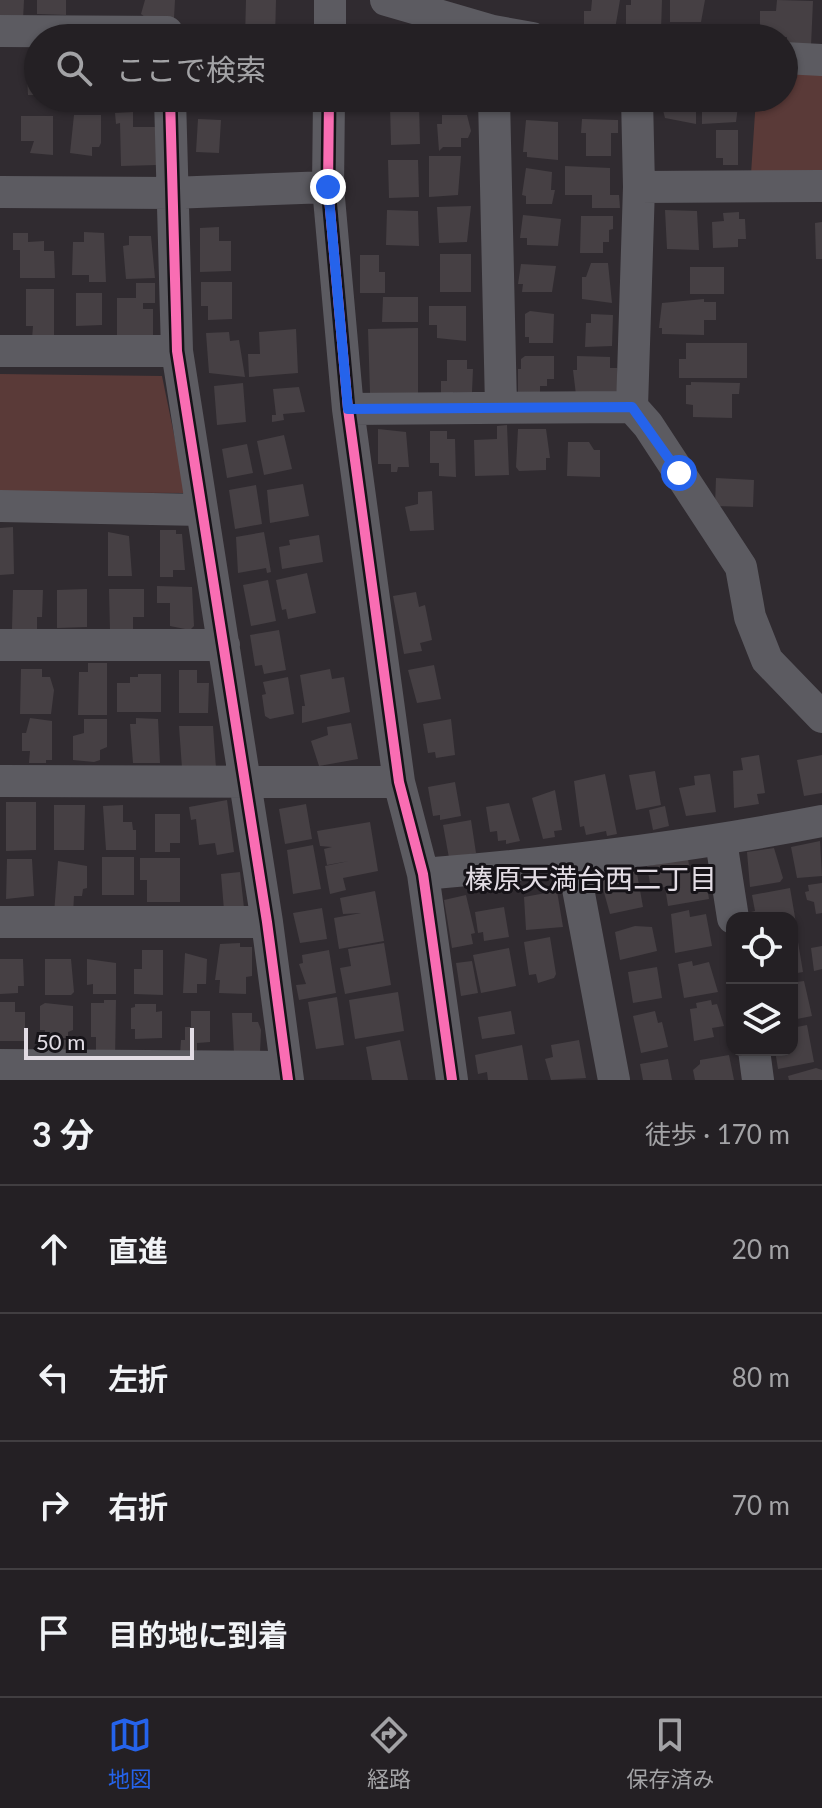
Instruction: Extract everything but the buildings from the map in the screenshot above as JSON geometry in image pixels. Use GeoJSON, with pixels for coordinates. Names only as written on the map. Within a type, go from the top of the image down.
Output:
{"type":"FeatureCollection","features":[{"type":"Feature","properties":{"kind":"street"},"geometry":{"type":"LineString","coordinates":[[330,0],[330,24]]}},
{"type":"Feature","properties":{"kind":"street"},"geometry":{"type":"LineString","coordinates":[[386,0],[459,24]]}},
{"type":"Feature","properties":{"kind":"street"},"geometry":{"type":"LineString","coordinates":[[0,31],[24,31]]}},
{"type":"Feature","properties":{"kind":"street"},"geometry":{"type":"LineString","coordinates":[[798,59],[822,60]]}},
{"type":"Feature","properties":{"kind":"street"},"geometry":{"type":"LineString","coordinates":[[0,1065],[287,1074],[267,922],[177,351],[170,112]]}},
{"type":"Feature","properties":{"kind":"street"},"geometry":{"type":"LineString","coordinates":[[329,112],[328,187],[348,409],[399,782],[423,874],[452,1080]]}},
{"type":"Feature","properties":{"kind":"street"},"geometry":{"type":"LineString","coordinates":[[494,112],[501,406]]}},
{"type":"Feature","properties":{"kind":"street"},"geometry":{"type":"LineString","coordinates":[[637,112],[639,187],[632,407],[648,425],[741,567],[750,617],[767,660],[822,717]]}},
{"type":"Feature","properties":{"kind":"street"},"geometry":{"type":"LineString","coordinates":[[639,187],[822,186]]}},
{"type":"Feature","properties":{"kind":"street"},"geometry":{"type":"LineString","coordinates":[[0,192],[171,193],[328,187]]}},
{"type":"Feature","properties":{"kind":"street"},"geometry":{"type":"LineString","coordinates":[[0,351],[177,351]]}},
{"type":"Feature","properties":{"kind":"street"},"geometry":{"type":"LineString","coordinates":[[348,409],[632,407]]}},
{"type":"Feature","properties":{"kind":"street"},"geometry":{"type":"LineString","coordinates":[[0,506],[202,510]]}},
{"type":"Feature","properties":{"kind":"street"},"geometry":{"type":"LineString","coordinates":[[0,645],[224,645]]}},
{"type":"Feature","properties":{"kind":"street"},"geometry":{"type":"LineString","coordinates":[[0,781],[399,782]]}},
{"type":"Feature","properties":{"kind":"street"},"geometry":{"type":"LineString","coordinates":[[423,874],[573,862],[721,841],[822,821]]}},
{"type":"Feature","properties":{"kind":"street"},"geometry":{"type":"LineString","coordinates":[[721,841],[732,912]]}},
{"type":"Feature","properties":{"kind":"street"},"geometry":{"type":"LineString","coordinates":[[573,862],[614,1080]]}},
{"type":"Feature","properties":{"kind":"street"},"geometry":{"type":"LineString","coordinates":[[0,922],[267,922]]}},
{"type":"Feature","properties":{"kind":"street"},"geometry":{"type":"LineString","coordinates":[[755,1056],[758,1080]]}},
{"type":"Feature","properties":{"kind":"shaded area"},"geometry":{"type":"Polygon","coordinates":[[[798,73],[822,74],[822,173],[751,174],[755,112],[798,112],[798,73]]]}},
{"type":"Feature","properties":{"kind":"shaded area"},"geometry":{"type":"Polygon","coordinates":[[[0,374],[162,376],[186,493],[0,492],[0,374]]]}},
{"type":"Feature","properties":{"kind":"cycle path"},"geometry":{"type":"LineString","coordinates":[[170,112],[177,351],[267,922],[288,1080]]}},
{"type":"Feature","properties":{"kind":"cycle path"},"geometry":{"type":"LineString","coordinates":[[329,112],[328,187],[348,409],[399,782],[423,874],[452,1080]]}},
{"type":"Feature","properties":{"kind":"district","name":"榛原天満台西二丁目"},"geometry":{"type":"Point","coordinates":[591,878]}},
{"type":"Feature","properties":{"kind":"route"},"geometry":{"type":"LineString","coordinates":[[328,187],[348,409],[632,407],[648,425],[679,473]]}}]}
